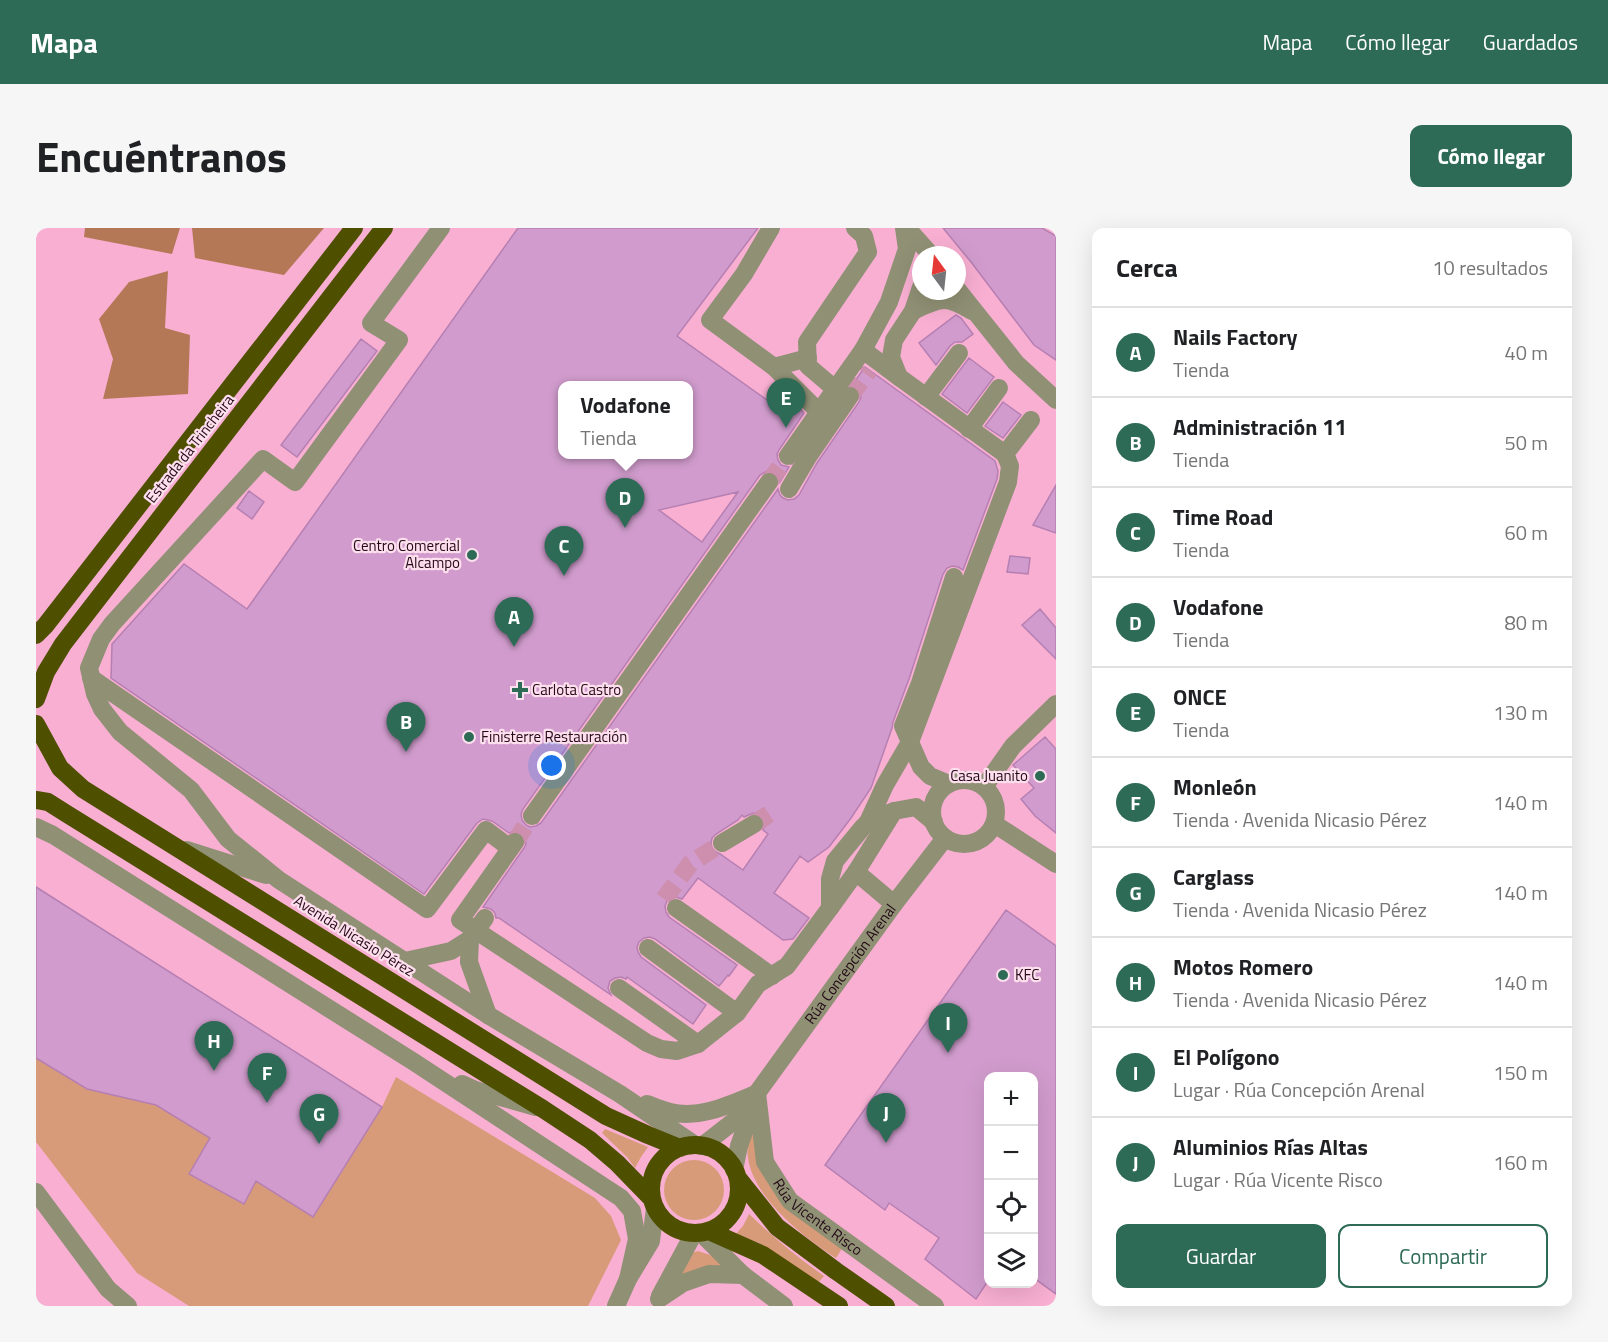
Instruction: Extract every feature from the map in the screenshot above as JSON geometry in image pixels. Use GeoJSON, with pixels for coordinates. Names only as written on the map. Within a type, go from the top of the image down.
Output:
{"type":"FeatureCollection","features":[{"type":"Feature","properties":{"kind":"highway","name":"Estrada da Trincheira"},"geometry":{"type":"LineString","coordinates":[[36,635],[354,228]]}},
{"type":"Feature","properties":{"kind":"highway","name":"Estrada da Trincheira"},"geometry":{"type":"LineString","coordinates":[[36,699],[46,672],[63,644],[384,228]]}},
{"type":"Feature","properties":{"kind":"highway"},"geometry":{"type":"LineString","coordinates":[[36,726],[36,747]]}},
{"type":"Feature","properties":{"kind":"highway","name":"Avenida Nicasio Pérez"},"geometry":{"type":"LineString","coordinates":[[36,726],[60,768],[83,789],[606,1116],[648,1135],[693,1146]]}},
{"type":"Feature","properties":{"kind":"highway"},"geometry":{"type":"LineString","coordinates":[[36,800],[48,802],[590,1140],[617,1163],[671,1226],[682,1231],[701,1232],[764,1255],[839,1306]]}},
{"type":"Feature","properties":{"kind":"highway"},"geometry":{"type":"LineString","coordinates":[[653,1203],[651,1186],[653,1174],[668,1154],[693,1146],[716,1150],[727,1159],[777,1227],[886,1306]]}},
{"type":"Feature","properties":{"kind":"highway"},"geometry":{"type":"LineString","coordinates":[[701,1232],[721,1225],[730,1216],[739,1191],[736,1174]]}},
{"type":"Feature","properties":{"kind":"street"},"geometry":{"type":"LineString","coordinates":[[441,228],[371,323],[399,340],[295,482],[263,459],[112,624],[101,639],[89,668],[95,694],[102,709],[120,732],[191,790],[228,839],[279,880],[488,1015],[620,1094],[693,1146],[734,1122],[757,1093]]}},
{"type":"Feature","properties":{"kind":"street"},"geometry":{"type":"LineString","coordinates":[[771,228],[744,274],[710,320],[774,367],[819,412]]}},
{"type":"Feature","properties":{"kind":"street"},"geometry":{"type":"LineString","coordinates":[[843,393],[808,366],[807,342],[868,252],[864,236],[855,228]]}},
{"type":"Feature","properties":{"kind":"street"},"geometry":{"type":"LineString","coordinates":[[906,228],[922,246]]}},
{"type":"Feature","properties":{"kind":"street"},"geometry":{"type":"LineString","coordinates":[[789,489],[843,393],[889,303],[907,249],[906,228]]}},
{"type":"Feature","properties":{"kind":"street"},"geometry":{"type":"LineString","coordinates":[[913,311],[937,299],[956,301],[974,312]]}},
{"type":"Feature","properties":{"kind":"street"},"geometry":{"type":"LineString","coordinates":[[899,377],[891,357],[894,340],[913,311],[917,300]]}},
{"type":"Feature","properties":{"kind":"street"},"geometry":{"type":"LineString","coordinates":[[965,300],[1016,363],[1056,400]]}},
{"type":"Feature","properties":{"kind":"street"},"geometry":{"type":"LineString","coordinates":[[863,350],[869,370]]}},
{"type":"Feature","properties":{"kind":"street"},"geometry":{"type":"LineString","coordinates":[[830,908],[830,879],[835,861],[868,822],[885,785],[914,733],[1008,482],[1010,466],[1005,454],[863,350]]}},
{"type":"Feature","properties":{"kind":"street"},"geometry":{"type":"LineString","coordinates":[[926,397],[959,353]]}},
{"type":"Feature","properties":{"kind":"street"},"geometry":{"type":"LineString","coordinates":[[774,367],[808,358]]}},
{"type":"Feature","properties":{"kind":"street"},"geometry":{"type":"LineString","coordinates":[[969,429],[999,388]]}},
{"type":"Feature","properties":{"kind":"street"},"geometry":{"type":"LineString","coordinates":[[788,456],[819,412],[843,393]]}},
{"type":"Feature","properties":{"kind":"street"},"geometry":{"type":"LineString","coordinates":[[1005,454],[1031,420]]}},
{"type":"Feature","properties":{"kind":"street"},"geometry":{"type":"LineString","coordinates":[[532,816],[769,482]]}},
{"type":"Feature","properties":{"kind":"street"},"geometry":{"type":"LineString","coordinates":[[949,784],[930,776],[921,767],[903,726],[920,683],[954,577]]}},
{"type":"Feature","properties":{"kind":"street"},"geometry":{"type":"LineString","coordinates":[[91,678],[427,909],[486,830],[512,845],[460,920],[647,1043],[661,1049],[677,1051],[698,1044],[737,1013],[758,984],[787,966],[855,872],[894,811]]}},
{"type":"Feature","properties":{"kind":"street"},"geometry":{"type":"LineString","coordinates":[[984,787],[1013,746],[1056,704]]}},
{"type":"Feature","properties":{"kind":"street"},"geometry":{"type":"LineString","coordinates":[[868,822],[894,811],[916,807],[933,822],[945,838],[953,843],[972,844],[989,834],[996,825],[996,805],[992,795],[984,787],[967,780],[958,781],[949,784],[936,796],[932,813],[933,822]]}},
{"type":"Feature","properties":{"kind":"street"},"geometry":{"type":"LineString","coordinates":[[722,843],[754,824]]}},
{"type":"Feature","properties":{"kind":"street"},"geometry":{"type":"LineString","coordinates":[[996,825],[1056,864]]}},
{"type":"Feature","properties":{"kind":"street"},"geometry":{"type":"LineString","coordinates":[[36,827],[414,1062],[621,1198],[632,1211],[637,1239],[628,1280]]}},
{"type":"Feature","properties":{"kind":"street","name":"Rúa Concepción Arenal"},"geometry":{"type":"LineString","coordinates":[[757,1093],[894,904],[945,838]]}},
{"type":"Feature","properties":{"kind":"street"},"geometry":{"type":"LineString","coordinates":[[177,847],[279,880]]}},
{"type":"Feature","properties":{"kind":"street"},"geometry":{"type":"LineString","coordinates":[[855,872],[894,904]]}},
{"type":"Feature","properties":{"kind":"street"},"geometry":{"type":"LineString","coordinates":[[676,908],[772,976]]}},
{"type":"Feature","properties":{"kind":"street"},"geometry":{"type":"LineString","coordinates":[[405,961],[451,951],[470,939],[485,918]]}},
{"type":"Feature","properties":{"kind":"street"},"geometry":{"type":"LineString","coordinates":[[470,939],[469,962],[488,1015]]}},
{"type":"Feature","properties":{"kind":"street"},"geometry":{"type":"LineString","coordinates":[[648,948],[737,1013]]}},
{"type":"Feature","properties":{"kind":"street"},"geometry":{"type":"LineString","coordinates":[[619,988],[698,1044]]}},
{"type":"Feature","properties":{"kind":"street"},"geometry":{"type":"LineString","coordinates":[[414,1062],[476,1090],[543,1109]]}},
{"type":"Feature","properties":{"kind":"street"},"geometry":{"type":"LineString","coordinates":[[620,1094],[672,1113],[700,1114],[730,1105],[757,1093]]}},
{"type":"Feature","properties":{"kind":"street"},"geometry":{"type":"LineString","coordinates":[[736,1174],[739,1146],[757,1093]]}},
{"type":"Feature","properties":{"kind":"street","name":"Rúa Vicente Risco"},"geometry":{"type":"LineString","coordinates":[[757,1093],[765,1162],[790,1201],[935,1306]]}},
{"type":"Feature","properties":{"kind":"street"},"geometry":{"type":"LineString","coordinates":[[36,1192],[108,1289],[128,1306]]}},
{"type":"Feature","properties":{"kind":"street"},"geometry":{"type":"LineString","coordinates":[[616,1306],[651,1241],[653,1203]]}},
{"type":"Feature","properties":{"kind":"street"},"geometry":{"type":"LineString","coordinates":[[657,1303],[701,1232],[743,1275],[784,1306]]}},
{"type":"Feature","properties":{"kind":"street"},"geometry":{"type":"LineString","coordinates":[[657,1303],[683,1283],[709,1274],[743,1275]]}},
{"type":"Feature","properties":{"kind":"shaded area"},"geometry":{"type":"Polygon","coordinates":[[[85,228],[180,228],[172,254],[84,237],[85,228]]]}},
{"type":"Feature","properties":{"kind":"shaded area"},"geometry":{"type":"Polygon","coordinates":[[[192,228],[324,228],[284,275],[195,258],[192,228]]]}},
{"type":"Feature","properties":{"kind":"shaded area"},"geometry":{"type":"Polygon","coordinates":[[[168,271],[165,328],[190,335],[188,394],[103,399],[113,359],[99,319],[129,282],[168,271]]]}},
{"type":"Feature","properties":{"kind":"shaded area"},"geometry":{"type":"Polygon","coordinates":[[[36,1058],[87,1089],[156,1105],[210,1138],[189,1174],[244,1204],[256,1181],[313,1217],[382,1107],[396,1077],[595,1198],[611,1216],[621,1240],[588,1306],[189,1306],[137,1273],[36,1142],[36,1058]]]}},
{"type":"Feature","properties":{"kind":"shaded area"},"geometry":{"type":"Polygon","coordinates":[[[753,1126],[759,1156],[843,1247],[836,1258],[796,1228],[770,1202],[760,1188],[752,1173],[748,1158],[753,1126]]]}},
{"type":"Feature","properties":{"kind":"shaded area"},"geometry":{"type":"Polygon","coordinates":[[[605,1129],[648,1147],[635,1168],[602,1133],[605,1129]]]}},
{"type":"Feature","properties":{"kind":"shaded area"},"geometry":{"type":"Polygon","coordinates":[[[688,1160],[700,1160],[711,1165],[719,1173],[724,1190],[722,1202],[711,1215],[700,1220],[688,1220],[677,1215],[669,1207],[664,1196],[664,1184],[669,1173],[677,1165],[688,1160]]]}},
{"type":"Feature","properties":{"kind":"shaded area"},"geometry":{"type":"Polygon","coordinates":[[[749,1214],[785,1247],[824,1276],[818,1283],[759,1243],[735,1235],[749,1214]]]}},
{"type":"Feature","properties":{"kind":"shaded area"},"geometry":{"type":"Polygon","coordinates":[[[698,1251],[727,1264],[677,1281],[691,1253],[698,1251]]]}},
{"type":"Feature","properties":{"kind":"building"},"geometry":{"type":"Polygon","coordinates":[[[518,228],[758,228],[677,336],[791,417],[798,407],[804,413],[777,454],[781,465],[789,467],[780,482],[776,473],[771,471],[760,475],[523,809],[522,820],[530,827],[541,823],[778,489],[780,495],[788,500],[799,495],[817,463],[859,402],[860,392],[852,385],[865,367],[995,461],[998,471],[963,570],[952,566],[947,568],[943,574],[871,788],[829,847],[808,862],[800,856],[774,893],[809,918],[793,939],[783,940],[698,878],[682,899],[676,897],[667,901],[666,912],[669,917],[737,965],[729,976],[719,986],[655,939],[644,938],[639,942],[637,947],[641,957],[706,1005],[693,1024],[627,977],[610,981],[608,988],[611,995],[496,918],[491,909],[483,907],[524,848],[525,838],[521,833],[515,831],[509,833],[492,821],[483,819],[477,823],[424,894],[111,678],[112,644],[184,564],[247,609],[518,228]],[[738,492],[659,510],[702,542],[738,492]],[[753,813],[744,817],[742,815],[716,834],[711,843],[716,852],[743,870],[768,834],[763,830],[765,824],[763,818],[753,813]]]}},
{"type":"Feature","properties":{"kind":"building"},"geometry":{"type":"Polygon","coordinates":[[[943,228],[1042,228],[1056,236],[1056,360],[1034,345],[966,256],[966,246],[958,246],[943,228]]]}},
{"type":"Feature","properties":{"kind":"building"},"geometry":{"type":"Polygon","coordinates":[[[956,315],[973,334],[962,342],[955,342],[950,346],[936,365],[919,343],[956,315]]]}},
{"type":"Feature","properties":{"kind":"building"},"geometry":{"type":"Polygon","coordinates":[[[361,339],[377,351],[297,457],[281,445],[361,339]]]}},
{"type":"Feature","properties":{"kind":"building"},"geometry":{"type":"Polygon","coordinates":[[[969,358],[994,377],[967,413],[942,394],[969,358]]]}},
{"type":"Feature","properties":{"kind":"building"},"geometry":{"type":"Polygon","coordinates":[[[1003,402],[1021,415],[1003,438],[985,426],[1003,402]]]}},
{"type":"Feature","properties":{"kind":"building"},"geometry":{"type":"Polygon","coordinates":[[[1056,485],[1056,533],[1033,525],[1056,485]]]}},
{"type":"Feature","properties":{"kind":"building"},"geometry":{"type":"Polygon","coordinates":[[[249,491],[264,502],[252,519],[237,508],[249,491]]]}},
{"type":"Feature","properties":{"kind":"building"},"geometry":{"type":"Polygon","coordinates":[[[1010,556],[1030,558],[1028,574],[1007,572],[1010,556]]]}},
{"type":"Feature","properties":{"kind":"building"},"geometry":{"type":"Polygon","coordinates":[[[1040,609],[1056,628],[1056,659],[1022,625],[1040,609]]]}},
{"type":"Feature","properties":{"kind":"building","name":"Casa Juanito"},"geometry":{"type":"Polygon","coordinates":[[[1045,737],[1056,749],[1056,833],[1035,816],[1021,799],[1034,788],[1013,765],[1045,737]]]}},
{"type":"Feature","properties":{"kind":"building"},"geometry":{"type":"Polygon","coordinates":[[[36,887],[382,1107],[313,1217],[256,1181],[244,1204],[189,1174],[210,1138],[156,1105],[87,1089],[36,1058],[36,887]]]}},
{"type":"Feature","properties":{"kind":"building"},"geometry":{"type":"Polygon","coordinates":[[[1006,910],[1056,946],[1056,1294],[1038,1281],[1038,1072],[984,1072],[984,1287],[976,1299],[925,1259],[939,1238],[889,1203],[885,1210],[825,1165],[1006,910]]]}},
{"type":"Feature","properties":{"kind":"tunnel"},"geometry":{"type":"LineString","coordinates":[[850,396],[869,370]]}},
{"type":"Feature","properties":{"kind":"tunnel"},"geometry":{"type":"LineString","coordinates":[[769,482],[788,456]]}},
{"type":"Feature","properties":{"kind":"tunnel"},"geometry":{"type":"LineString","coordinates":[[754,824],[769,814]]}},
{"type":"Feature","properties":{"kind":"tunnel"},"geometry":{"type":"LineString","coordinates":[[515,842],[532,816]]}},
{"type":"Feature","properties":{"kind":"tunnel"},"geometry":{"type":"LineString","coordinates":[[664,899],[690,864],[722,843]]}},
{"type":"Feature","properties":{"kind":"place","name":"ONCE"},"geometry":{"type":"Point","coordinates":[786,428]}},
{"type":"Feature","properties":{"kind":"place","name":"Vodafone"},"geometry":{"type":"Point","coordinates":[625,528]}},
{"type":"Feature","properties":{"kind":"place","name":"Centro Comercial Alcampo"},"geometry":{"type":"Point","coordinates":[472,555]}},
{"type":"Feature","properties":{"kind":"place","name":"Time Road"},"geometry":{"type":"Point","coordinates":[564,576]}},
{"type":"Feature","properties":{"kind":"place","name":"Nails Factory"},"geometry":{"type":"Point","coordinates":[514,647]}},
{"type":"Feature","properties":{"kind":"place","name":"Carlota Castro"},"geometry":{"type":"Point","coordinates":[520,690]}},
{"type":"Feature","properties":{"kind":"place","name":"Finisterre Restauración"},"geometry":{"type":"Point","coordinates":[469,737]}},
{"type":"Feature","properties":{"kind":"place","name":"Administración 11"},"geometry":{"type":"Point","coordinates":[406,752]}},
{"type":"Feature","properties":{"kind":"place","name":"Casa Juanito"},"geometry":{"type":"Point","coordinates":[1040,776]}},
{"type":"Feature","properties":{"kind":"place","name":"KFC"},"geometry":{"type":"Point","coordinates":[1003,975]}},
{"type":"Feature","properties":{"kind":"place","name":"El Polígono"},"geometry":{"type":"Point","coordinates":[948,1053]}},
{"type":"Feature","properties":{"kind":"place","name":"Motos Romero"},"geometry":{"type":"Point","coordinates":[214,1071]}},
{"type":"Feature","properties":{"kind":"place","name":"Monleón"},"geometry":{"type":"Point","coordinates":[267,1103]}},
{"type":"Feature","properties":{"kind":"place","name":"Aluminios Rías Altas"},"geometry":{"type":"Point","coordinates":[886,1143]}},
{"type":"Feature","properties":{"kind":"place","name":"Carglass"},"geometry":{"type":"Point","coordinates":[319,1144]}}]}
